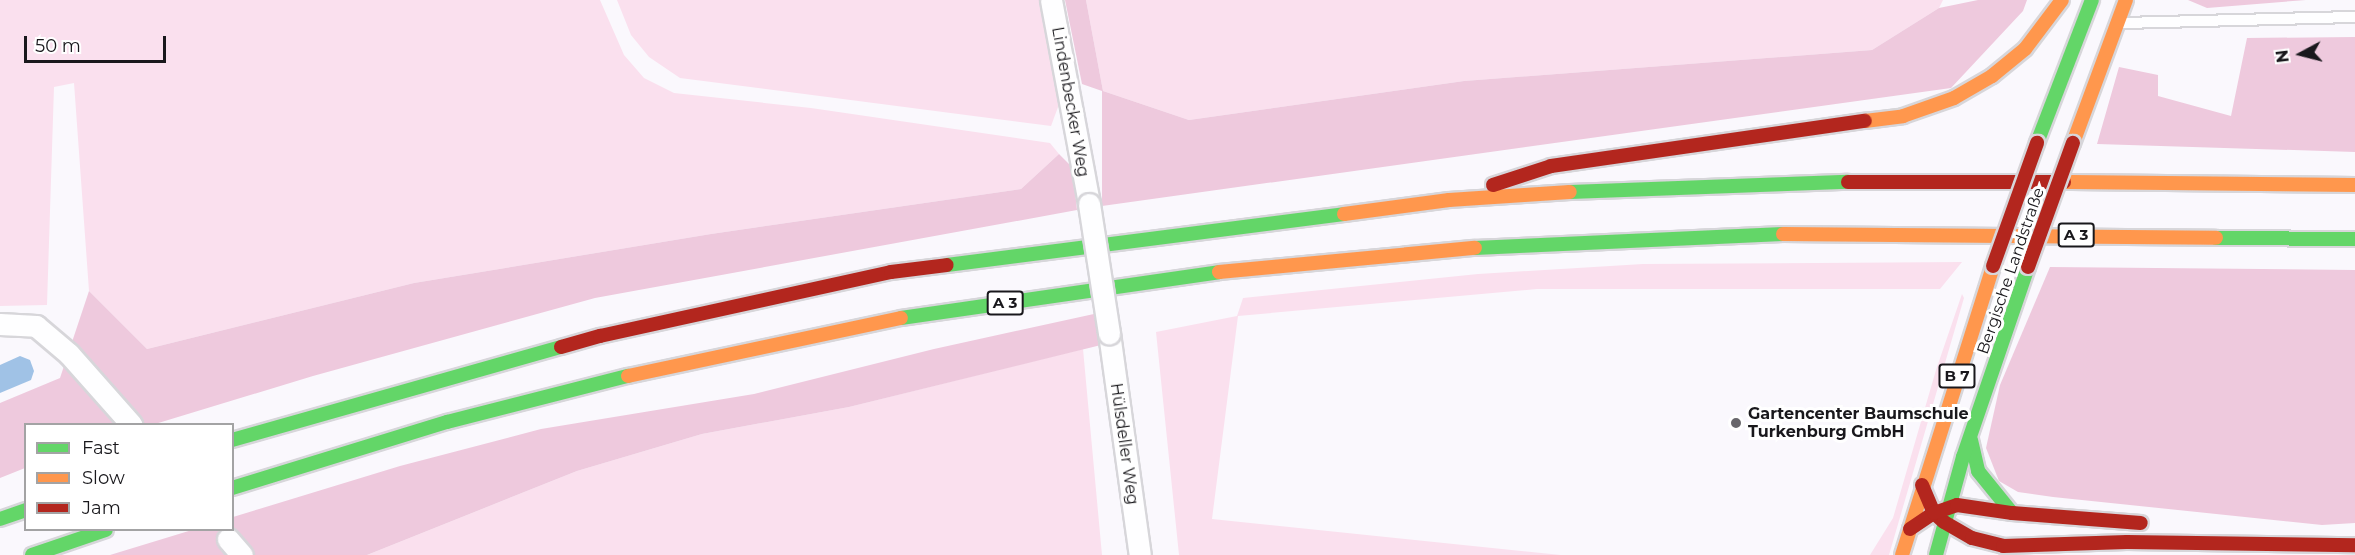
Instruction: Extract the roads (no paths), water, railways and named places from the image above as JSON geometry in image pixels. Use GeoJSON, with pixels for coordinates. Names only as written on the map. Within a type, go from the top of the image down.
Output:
{"type":"FeatureCollection","features":[{"type":"Feature","properties":{"kind":"main road"},"geometry":{"type":"LineString","coordinates":[[1449,200],[1551,166],[1903,116],[1954,98],[1992,76],[2025,49],[2062,0]]}},
{"type":"Feature","properties":{"kind":"main road","name":"Bergische Landstraße"},"geometry":{"type":"LineString","coordinates":[[1902,555],[1922,485],[1993,267],[2037,143],[2092,0]]}},
{"type":"Feature","properties":{"kind":"main road","name":"Bergische Landstraße"},"geometry":{"type":"LineString","coordinates":[[1936,555],[1963,457],[1971,440],[2028,267],[2073,143],[2107,26],[2126,0]]}},
{"type":"Feature","properties":{"kind":"main road"},"geometry":{"type":"LineString","coordinates":[[234,439],[600,336],[891,272],[1449,200],[1629,188],[1902,181],[2355,185]]}},
{"type":"Feature","properties":{"kind":"main road","name":"A 3"},"geometry":{"type":"LineString","coordinates":[[234,487],[447,422],[610,380],[898,319],[1238,269],[1445,249],[1797,233],[2355,239]]}},
{"type":"Feature","properties":{"kind":"main road"},"geometry":{"type":"LineString","coordinates":[[1971,440],[1978,471],[2012,513]]}},
{"type":"Feature","properties":{"kind":"main road"},"geometry":{"type":"LineString","coordinates":[[1922,485],[1934,513],[1944,522],[1972,538],[2003,546],[2127,542],[2355,546]]}},
{"type":"Feature","properties":{"kind":"main road"},"geometry":{"type":"LineString","coordinates":[[1910,530],[1934,513],[1949,506],[2161,524]]}},
{"type":"Feature","properties":{"kind":"main road"},"geometry":{"type":"LineString","coordinates":[[0,519],[24,511]]}},
{"type":"Feature","properties":{"kind":"main road"},"geometry":{"type":"LineString","coordinates":[[2218,529],[2298,533],[2355,532]]}},
{"type":"Feature","properties":{"kind":"main road"},"geometry":{"type":"LineString","coordinates":[[32,555],[103,531]]}},
{"type":"Feature","properties":{"kind":"main road"},"geometry":{"type":"LineString","coordinates":[[1984,555],[2003,546]]}},
{"type":"Feature","properties":{"kind":"street","name":"Lindenbecker Weg"},"geometry":{"type":"LineString","coordinates":[[1051,0],[1089,204],[1109,333]]}},
{"type":"Feature","properties":{"kind":"street"},"geometry":{"type":"LineString","coordinates":[[0,324],[36,326],[69,354],[130,423]]}},
{"type":"Feature","properties":{"kind":"street","name":"Hülsdeller Weg"},"geometry":{"type":"LineString","coordinates":[[1109,333],[1140,555]]}},
{"type":"Feature","properties":{"kind":"street"},"geometry":{"type":"LineString","coordinates":[[228,539],[242,555]]}},
{"type":"Feature","properties":{"kind":"lane"},"geometry":{"type":"LineString","coordinates":[[2107,26],[2112,8]]}},
{"type":"Feature","properties":{"kind":"lane"},"geometry":{"type":"LineString","coordinates":[[2077,36],[2107,26],[2355,17]]}},
{"type":"Feature","properties":{"kind":"water"},"geometry":{"type":"Polygon","coordinates":[[[20,356],[30,360],[34,371],[31,380],[0,393],[0,365],[20,356]]]}},
{"type":"Feature","properties":{"kind":"place","name":"Gartencenter Baumschule Turkenburg GmbH"},"geometry":{"type":"Point","coordinates":[1736,423]}}]}
